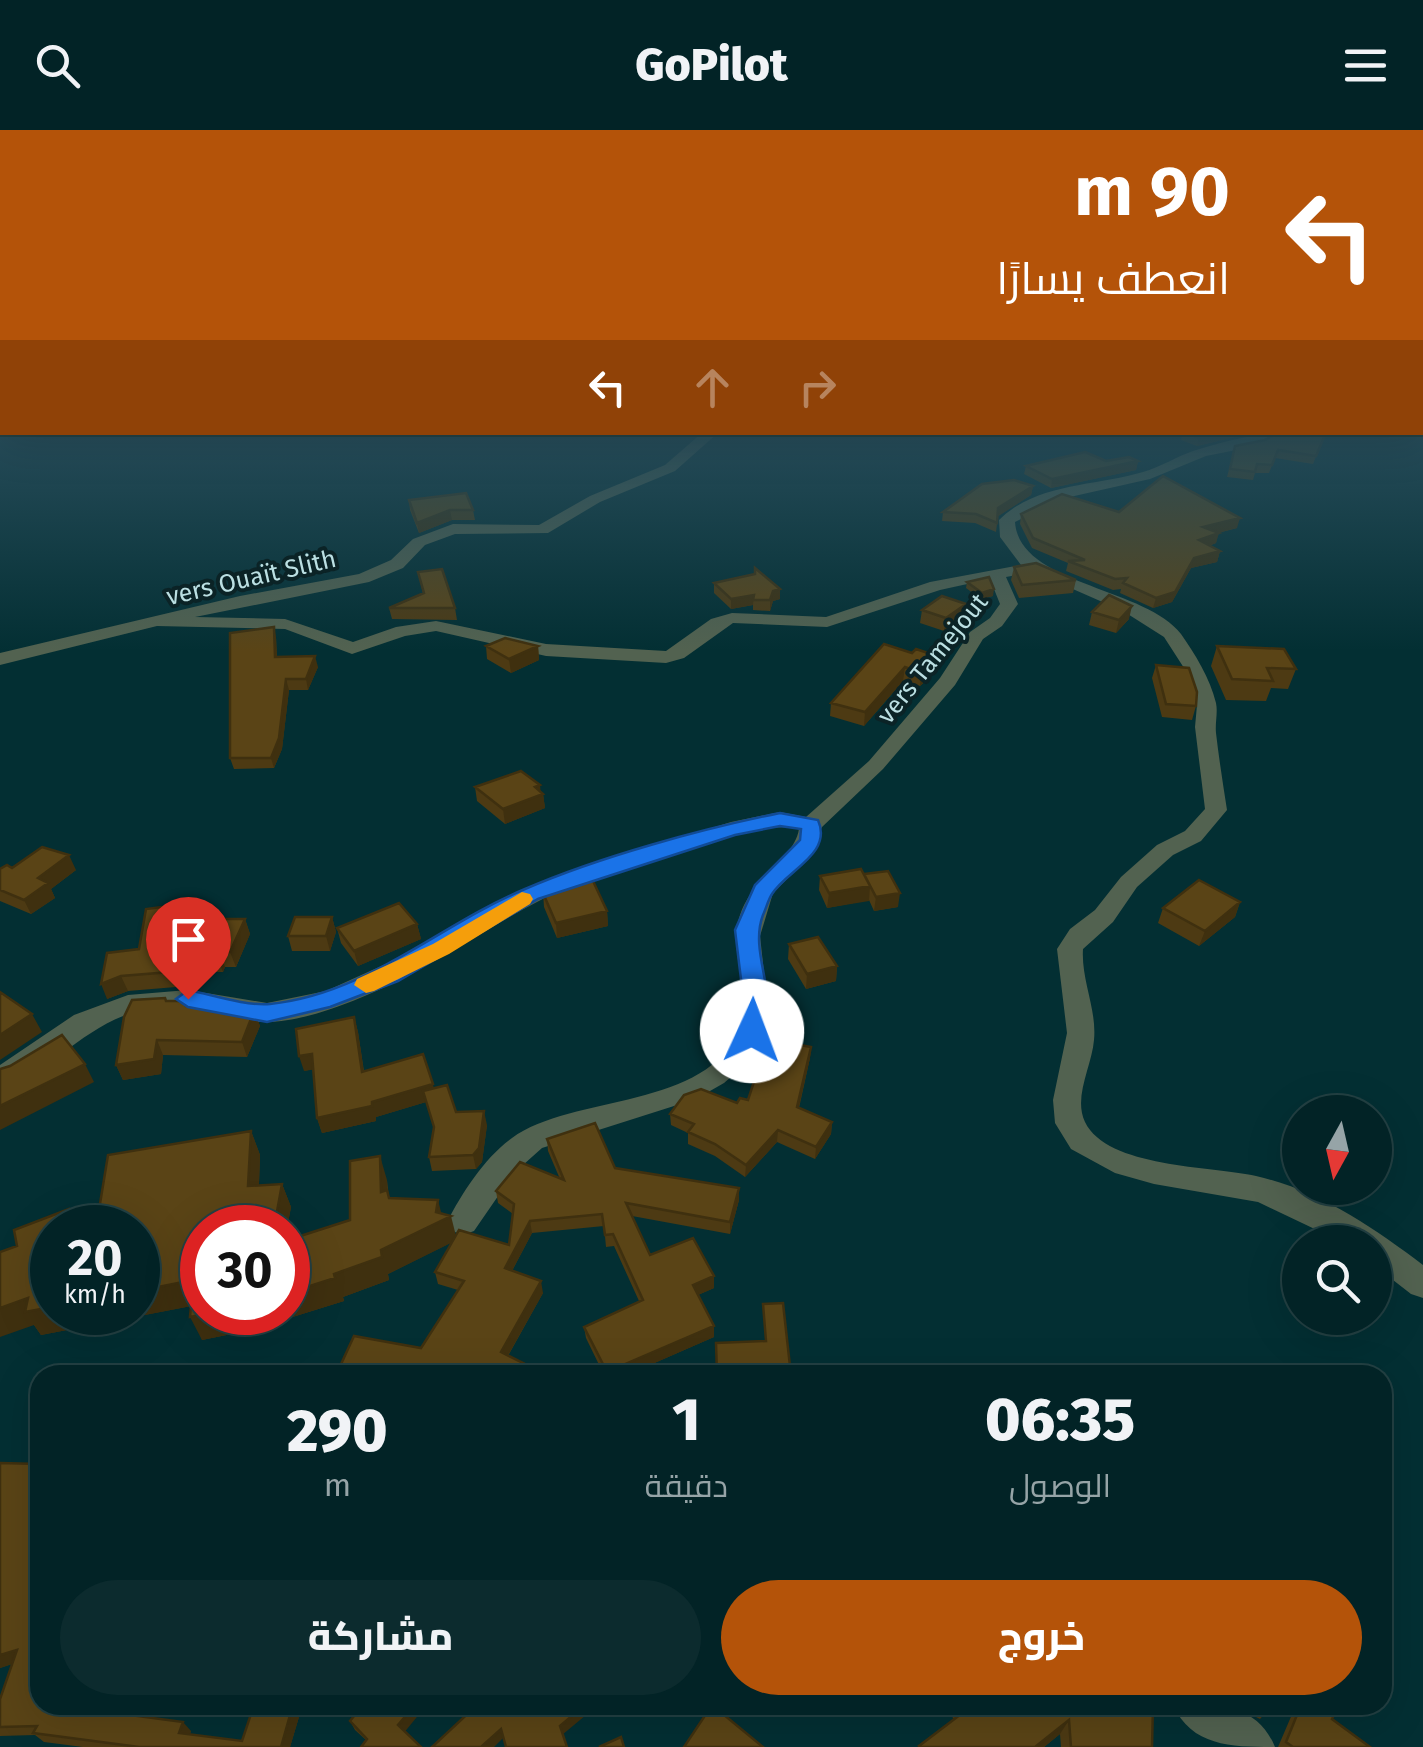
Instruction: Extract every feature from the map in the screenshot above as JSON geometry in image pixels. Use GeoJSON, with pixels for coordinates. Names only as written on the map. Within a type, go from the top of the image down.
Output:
{"type":"FeatureCollection","features":[{"type":"Feature","properties":{"kind":"street","name":"vers Ouaït Slith"},"geometry":{"type":"LineString","coordinates":[[0,658],[240,601],[381,573],[398,564],[419,542],[453,530],[532,531],[551,526],[594,499]]}},
{"type":"Feature","properties":{"kind":"street"},"geometry":{"type":"LineString","coordinates":[[1047,499],[1027,506],[1005,525],[1008,537],[1030,564],[1129,607],[1172,633],[1193,668],[1207,706],[1216,810],[1193,836],[1165,850],[1129,882],[1104,916],[1080,935],[1070,949],[1081,1037],[1066,1102],[1070,1124],[1084,1146],[1146,1171],[1255,1188],[1298,1203],[1337,1225]]}},
{"type":"Feature","properties":{"kind":"street","name":"vers Tamejout"},"geometry":{"type":"LineString","coordinates":[[811,824],[876,765],[948,681],[976,636],[1005,612],[1009,604],[996,573],[1030,564]]}},
{"type":"Feature","properties":{"kind":"street"},"geometry":{"type":"LineString","coordinates":[[161,622],[302,626],[352,648],[402,631],[436,626],[546,650],[666,657],[677,654],[717,623],[732,618],[828,622],[936,586],[996,573]]}},
{"type":"Feature","properties":{"kind":"street"},"geometry":{"type":"LineString","coordinates":[[0,1078],[34,1059],[84,1022],[136,1002],[188,999],[267,1013],[330,998],[390,975],[530,894],[731,829],[780,820],[811,824],[811,840],[802,854],[762,890],[746,930],[756,1004],[752,1031],[734,1059],[704,1081],[656,1103],[528,1141],[494,1177],[463,1222]]}},
{"type":"Feature","properties":{"kind":"street"},"geometry":{"type":"LineString","coordinates":[[1392,1260],[1423,1284]]}},
{"type":"Feature","properties":{"kind":"street"},"geometry":{"type":"LineString","coordinates":[[1208,1715],[1252,1747]]}},
{"type":"Feature","properties":{"kind":"building"},"geometry":{"type":"Polygon","coordinates":[[[469,499],[473,510],[450,510],[417,523],[409,500],[469,499]]]}},
{"type":"Feature","properties":{"kind":"building"},"geometry":{"type":"Polygon","coordinates":[[[960,499],[1012,499],[998,508],[997,523],[976,514],[943,512],[960,499]]]}},
{"type":"Feature","properties":{"kind":"building"},"geometry":{"type":"Polygon","coordinates":[[[1051,499],[1079,499],[1119,512],[1134,499],[1206,499],[1240,518],[1203,527],[1219,533],[1199,540],[1220,551],[1194,558],[1175,592],[1156,598],[1123,583],[1127,578],[1115,579],[1068,561],[1085,560],[1033,538],[1021,514],[1051,499]]]}},
{"type":"Feature","properties":{"kind":"building"},"geometry":{"type":"Polygon","coordinates":[[[1036,563],[1076,580],[1022,585],[1014,567],[1036,563]]]}},
{"type":"Feature","properties":{"kind":"building"},"geometry":{"type":"Polygon","coordinates":[[[755,568],[780,589],[773,591],[770,600],[753,600],[754,595],[731,599],[714,583],[755,574],[755,568]]]}},
{"type":"Feature","properties":{"kind":"building"},"geometry":{"type":"Polygon","coordinates":[[[442,569],[455,608],[389,608],[424,593],[418,572],[442,569]]]}},
{"type":"Feature","properties":{"kind":"building"},"geometry":{"type":"Polygon","coordinates":[[[989,577],[994,589],[982,593],[967,582],[989,577]]]}},
{"type":"Feature","properties":{"kind":"building"},"geometry":{"type":"Polygon","coordinates":[[[1109,595],[1132,606],[1119,620],[1092,612],[1109,595]]]}},
{"type":"Feature","properties":{"kind":"building"},"geometry":{"type":"Polygon","coordinates":[[[942,596],[966,604],[946,618],[922,610],[942,596]]]}},
{"type":"Feature","properties":{"kind":"building"},"geometry":{"type":"Polygon","coordinates":[[[274,627],[275,657],[315,656],[306,679],[286,679],[279,738],[271,758],[230,758],[230,633],[274,627]]]}},
{"type":"Feature","properties":{"kind":"building"},"geometry":{"type":"Polygon","coordinates":[[[505,638],[538,646],[509,659],[486,646],[505,638]]]}},
{"type":"Feature","properties":{"kind":"building"},"geometry":{"type":"Polygon","coordinates":[[[884,644],[940,657],[921,673],[905,667],[865,712],[831,703],[884,644]]]}},
{"type":"Feature","properties":{"kind":"building"},"geometry":{"type":"Polygon","coordinates":[[[1217,646],[1284,649],[1296,669],[1267,668],[1273,681],[1232,679],[1217,646]]]}},
{"type":"Feature","properties":{"kind":"building"},"geometry":{"type":"Polygon","coordinates":[[[1156,665],[1189,668],[1197,692],[1196,706],[1166,704],[1156,665]]]}},
{"type":"Feature","properties":{"kind":"building"},"geometry":{"type":"Polygon","coordinates":[[[521,771],[540,785],[535,787],[543,794],[503,809],[475,787],[521,771]]]}},
{"type":"Feature","properties":{"kind":"building"},"geometry":{"type":"Polygon","coordinates":[[[42,847],[69,855],[38,878],[48,883],[24,900],[0,890],[0,869],[7,865],[12,868],[42,847]]]}},
{"type":"Feature","properties":{"kind":"building"},"geometry":{"type":"Polygon","coordinates":[[[861,869],[870,886],[829,893],[820,876],[861,869]]]}},
{"type":"Feature","properties":{"kind":"building"},"geometry":{"type":"Polygon","coordinates":[[[888,871],[900,893],[876,897],[864,874],[888,871]]]}},
{"type":"Feature","properties":{"kind":"building"},"geometry":{"type":"Polygon","coordinates":[[[1199,880],[1240,902],[1205,931],[1163,908],[1199,880]]]}},
{"type":"Feature","properties":{"kind":"building"},"geometry":{"type":"Polygon","coordinates":[[[593,881],[607,911],[556,923],[543,893],[593,881]]]}},
{"type":"Feature","properties":{"kind":"building"},"geometry":{"type":"Polygon","coordinates":[[[399,903],[417,924],[354,951],[337,928],[399,903]]]}},
{"type":"Feature","properties":{"kind":"building"},"geometry":{"type":"Polygon","coordinates":[[[185,904],[183,919],[245,919],[230,952],[219,952],[217,957],[172,957],[170,972],[121,976],[101,984],[107,953],[139,949],[146,909],[185,904]]]}},
{"type":"Feature","properties":{"kind":"building"},"geometry":{"type":"Polygon","coordinates":[[[295,917],[332,917],[326,936],[288,936],[295,917]]]}},
{"type":"Feature","properties":{"kind":"building"},"geometry":{"type":"Polygon","coordinates":[[[818,937],[837,966],[807,974],[789,944],[818,937]]]}},
{"type":"Feature","properties":{"kind":"building"},"geometry":{"type":"Polygon","coordinates":[[[0,992],[32,1014],[0,1035],[0,992]]]}},
{"type":"Feature","properties":{"kind":"building"},"geometry":{"type":"Polygon","coordinates":[[[132,1000],[188,1001],[186,1005],[254,1011],[242,1042],[157,1040],[154,1059],[116,1065],[124,1017],[132,1000]]]}},
{"type":"Feature","properties":{"kind":"building"},"geometry":{"type":"Polygon","coordinates":[[[354,1017],[362,1072],[423,1054],[433,1084],[372,1102],[372,1106],[317,1118],[312,1054],[299,1056],[296,1029],[354,1017]]]}},
{"type":"Feature","properties":{"kind":"building"},"geometry":{"type":"Polygon","coordinates":[[[62,1035],[85,1064],[0,1106],[0,1069],[62,1035]]]}},
{"type":"Feature","properties":{"kind":"building"},"geometry":{"type":"Polygon","coordinates":[[[768,1039],[811,1047],[797,1107],[832,1122],[816,1147],[778,1130],[746,1165],[688,1132],[694,1124],[670,1114],[684,1095],[701,1089],[737,1103],[740,1098],[748,1100],[768,1039]]]}},
{"type":"Feature","properties":{"kind":"building"},"geometry":{"type":"Polygon","coordinates":[[[447,1085],[456,1112],[484,1111],[479,1148],[473,1155],[429,1157],[434,1127],[423,1091],[447,1085]]]}},
{"type":"Feature","properties":{"kind":"building"},"geometry":{"type":"Polygon","coordinates":[[[595,1123],[615,1168],[739,1188],[730,1222],[626,1203],[650,1255],[693,1238],[714,1276],[693,1285],[714,1326],[623,1365],[603,1365],[584,1327],[643,1300],[613,1234],[605,1235],[602,1214],[530,1221],[505,1268],[541,1281],[501,1352],[527,1365],[341,1365],[354,1336],[421,1348],[464,1281],[435,1272],[459,1230],[509,1245],[514,1204],[496,1191],[520,1162],[564,1180],[547,1139],[595,1123]]]}},
{"type":"Feature","properties":{"kind":"building"},"geometry":{"type":"Polygon","coordinates":[[[251,1131],[248,1186],[282,1184],[278,1205],[180,1205],[180,1283],[160,1287],[160,1205],[100,1205],[108,1155],[251,1131]]]}},
{"type":"Feature","properties":{"kind":"building"},"geometry":{"type":"Polygon","coordinates":[[[380,1156],[381,1192],[387,1190],[389,1198],[438,1200],[436,1212],[451,1216],[381,1250],[382,1257],[310,1286],[310,1233],[350,1220],[350,1161],[380,1156]]]}},
{"type":"Feature","properties":{"kind":"building"},"geometry":{"type":"Polygon","coordinates":[[[30,1224],[30,1311],[25,1312],[28,1298],[0,1308],[0,1252],[17,1246],[14,1230],[30,1224]]]}},
{"type":"Feature","properties":{"kind":"building"},"geometry":{"type":"Polygon","coordinates":[[[783,1303],[790,1365],[717,1365],[716,1343],[766,1341],[763,1304],[783,1303]]]}},
{"type":"Feature","properties":{"kind":"building"},"geometry":{"type":"Polygon","coordinates":[[[0,1463],[30,1464],[30,1715],[130,1715],[183,1722],[179,1733],[242,1741],[251,1715],[290,1715],[281,1747],[139,1747],[33,1733],[37,1726],[0,1727],[0,1699],[17,1650],[0,1655],[0,1463]]]}},
{"type":"Feature","properties":{"kind":"building"},"geometry":{"type":"Polygon","coordinates":[[[355,1715],[406,1715],[398,1725],[421,1747],[361,1747],[367,1739],[350,1721],[355,1715]]]}},
{"type":"Feature","properties":{"kind":"building"},"geometry":{"type":"Polygon","coordinates":[[[466,1715],[573,1715],[560,1726],[567,1747],[506,1747],[501,1729],[481,1747],[432,1747],[466,1715]]]}},
{"type":"Feature","properties":{"kind":"building"},"geometry":{"type":"Polygon","coordinates":[[[705,1715],[724,1715],[763,1747],[684,1747],[705,1715]]]}},
{"type":"Feature","properties":{"kind":"building"},"geometry":{"type":"Polygon","coordinates":[[[960,1715],[1153,1715],[1152,1747],[1071,1747],[1069,1720],[1035,1747],[919,1746],[960,1715]]]}},
{"type":"Feature","properties":{"kind":"building"},"geometry":{"type":"Polygon","coordinates":[[[1297,1715],[1334,1715],[1332,1719],[1370,1747],[1293,1747],[1286,1742],[1297,1715]]]}},
{"type":"Feature","properties":{"kind":"building"},"geometry":{"type":"Polygon","coordinates":[[[621,1737],[624,1747],[599,1747],[621,1737]]]}},
{"type":"Feature","properties":{"kind":"slow traffic"},"geometry":{"type":"LineString","coordinates":[[366,985],[441,949],[522,899]]}},
{"type":"Feature","properties":{"kind":"route"},"geometry":{"type":"LineString","coordinates":[[188,999],[267,1013],[330,998],[390,975],[441,949],[530,894],[731,829],[780,820],[811,824],[811,840],[802,854],[762,890],[746,930],[756,1004],[752,1031]]}}]}
